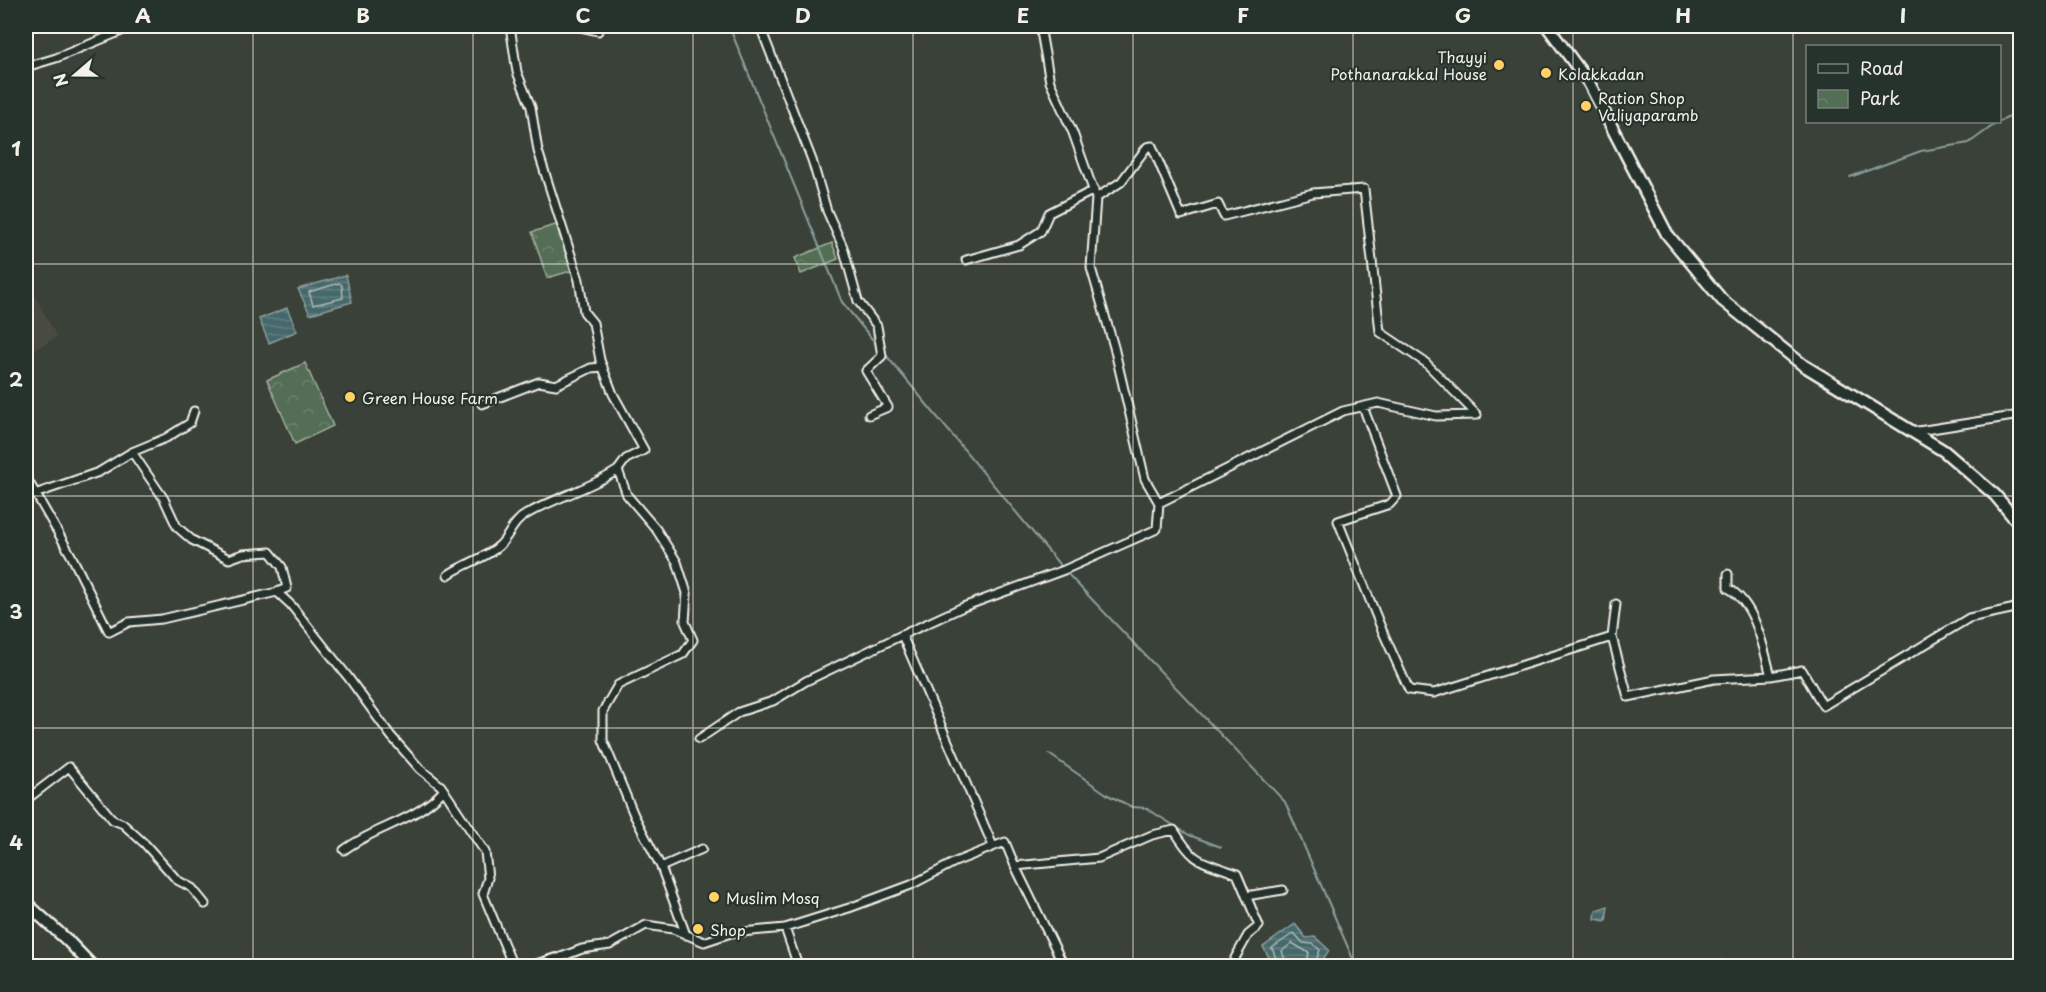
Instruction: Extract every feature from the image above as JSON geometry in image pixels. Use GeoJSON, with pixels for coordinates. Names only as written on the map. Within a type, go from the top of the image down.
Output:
{"type":"FeatureCollection","features":[{"type":"Feature","properties":{"kind":"main road"},"geometry":{"type":"LineString","coordinates":[[1547,26],[1589,83],[1667,234],[1688,263],[1722,300],[1803,365],[1944,451],[1995,495],[2020,525]]}},
{"type":"Feature","properties":{"kind":"main road"},"geometry":{"type":"LineString","coordinates":[[26,903],[92,966]]}},
{"type":"Feature","properties":{"kind":"street"},"geometry":{"type":"LineString","coordinates":[[26,67],[56,58],[134,26]]}},
{"type":"Feature","properties":{"kind":"street"},"geometry":{"type":"LineString","coordinates":[[448,575],[499,546],[514,523],[524,515],[552,500],[568,497],[602,481],[618,470],[626,459],[644,450],[613,394],[603,367],[593,323],[584,312],[568,241],[538,151],[531,107],[517,72],[510,26]]}},
{"type":"Feature","properties":{"kind":"street"},"geometry":{"type":"LineString","coordinates":[[575,26],[598,31]]}},
{"type":"Feature","properties":{"kind":"street"},"geometry":{"type":"LineString","coordinates":[[760,26],[812,160],[827,211],[843,247],[858,301],[877,326],[882,356],[866,371],[888,406],[869,416]]}},
{"type":"Feature","properties":{"kind":"street"},"geometry":{"type":"LineString","coordinates":[[699,739],[739,712],[773,701],[806,681],[963,607],[1147,535],[1157,529],[1159,503],[1145,479],[1114,347],[1091,268],[1095,194],[1073,133],[1050,82],[1040,26]]}},
{"type":"Feature","properties":{"kind":"street"},"geometry":{"type":"LineString","coordinates":[[966,260],[1019,245],[1041,231],[1049,213],[1121,182],[1147,147],[1152,146],[1181,215],[1218,204],[1224,216],[1313,193],[1364,189],[1380,332],[1426,363],[1477,415],[1436,416],[1378,403],[1343,411],[1159,503]]}},
{"type":"Feature","properties":{"kind":"street"},"geometry":{"type":"LineString","coordinates":[[482,404],[539,382],[556,385],[591,368],[603,367]]}},
{"type":"Feature","properties":{"kind":"street"},"geometry":{"type":"LineString","coordinates":[[1363,407],[1396,496],[1390,504],[1338,521],[1409,690],[1434,693],[1612,638]]}},
{"type":"Feature","properties":{"kind":"street"},"geometry":{"type":"LineString","coordinates":[[26,497],[99,472],[132,452],[166,438],[190,423],[194,411]]}},
{"type":"Feature","properties":{"kind":"street"},"geometry":{"type":"LineString","coordinates":[[1912,432],[2020,416]]}},
{"type":"Feature","properties":{"kind":"street"},"geometry":{"type":"LineString","coordinates":[[26,477],[72,557],[109,632],[129,622],[162,619],[287,588],[282,567],[270,552],[243,554],[229,559],[192,540],[177,527],[164,499],[132,452]]}},
{"type":"Feature","properties":{"kind":"street"},"geometry":{"type":"LineString","coordinates":[[618,470],[627,495],[656,529],[677,562],[687,593],[685,622],[693,640],[682,654],[618,685],[603,711],[603,740],[634,815],[661,867],[686,934]]}},
{"type":"Feature","properties":{"kind":"street"},"geometry":{"type":"LineString","coordinates":[[1728,573],[1728,588],[1740,595],[1759,632],[1771,676]]}},
{"type":"Feature","properties":{"kind":"street"},"geometry":{"type":"LineString","coordinates":[[277,592],[291,605],[391,736],[420,769],[444,790],[485,852],[488,878],[483,894],[513,966]]}},
{"type":"Feature","properties":{"kind":"street"},"geometry":{"type":"LineString","coordinates":[[1616,604],[1612,638],[1628,697],[1714,679],[1771,676],[1802,670],[1823,706],[1969,618],[2020,607]]}},
{"type":"Feature","properties":{"kind":"street"},"geometry":{"type":"LineString","coordinates":[[902,635],[993,846]]}},
{"type":"Feature","properties":{"kind":"street"},"geometry":{"type":"LineString","coordinates":[[26,800],[69,767],[113,820],[123,824],[146,844],[170,873],[192,888],[206,904]]}},
{"type":"Feature","properties":{"kind":"street"},"geometry":{"type":"LineString","coordinates":[[344,850],[357,840],[410,818],[444,790]]}},
{"type":"Feature","properties":{"kind":"street"},"geometry":{"type":"LineString","coordinates":[[1015,866],[1099,858],[1152,835],[1174,830],[1186,850],[1202,864],[1237,874],[1259,926],[1248,935],[1235,958],[1238,966]]}},
{"type":"Feature","properties":{"kind":"street"},"geometry":{"type":"LineString","coordinates":[[535,966],[582,949],[610,945],[646,925],[686,934],[704,942],[731,933],[785,928],[911,885],[955,862],[1005,842],[1064,966]]}},
{"type":"Feature","properties":{"kind":"street"},"geometry":{"type":"LineString","coordinates":[[661,867],[684,854],[702,849]]}},
{"type":"Feature","properties":{"kind":"street"},"geometry":{"type":"LineString","coordinates":[[1246,896],[1283,890]]}},
{"type":"Feature","properties":{"kind":"street"},"geometry":{"type":"LineString","coordinates":[[785,928],[798,966]]}},
{"type":"Feature","properties":{"kind":"shaded area"},"geometry":{"type":"Polygon","coordinates":[[[26,279],[57,337],[26,355],[26,279]]]}},
{"type":"Feature","properties":{"kind":"green space"},"geometry":{"type":"Polygon","coordinates":[[[559,224],[574,270],[547,278],[532,232],[559,224]]]}},
{"type":"Feature","properties":{"kind":"green space"},"geometry":{"type":"Polygon","coordinates":[[[832,243],[838,259],[801,274],[795,258],[832,243]]]}},
{"type":"Feature","properties":{"kind":"green space"},"geometry":{"type":"Polygon","coordinates":[[[305,363],[333,426],[295,444],[267,380],[305,363]]]}},
{"type":"Feature","properties":{"kind":"water"},"geometry":{"type":"Polygon","coordinates":[[[346,275],[352,302],[310,314],[298,289],[346,275]]]}},
{"type":"Feature","properties":{"kind":"water"},"geometry":{"type":"Polygon","coordinates":[[[287,308],[297,331],[269,343],[259,319],[287,308]]]}},
{"type":"Feature","properties":{"kind":"water"},"geometry":{"type":"Polygon","coordinates":[[[1608,906],[1606,921],[1595,919],[1596,910],[1608,906]]]}},
{"type":"Feature","properties":{"kind":"water"},"geometry":{"type":"Polygon","coordinates":[[[1295,924],[1306,938],[1315,937],[1329,950],[1319,966],[1274,966],[1263,947],[1295,924]]]}},
{"type":"Feature","properties":{"kind":"waterway"},"geometry":{"type":"LineString","coordinates":[[729,26],[842,302],[877,345]]}},
{"type":"Feature","properties":{"kind":"waterway"},"geometry":{"type":"LineString","coordinates":[[2001,121],[2020,113]]}},
{"type":"Feature","properties":{"kind":"waterway"},"geometry":{"type":"LineString","coordinates":[[1850,177],[1921,151],[1969,143],[1997,123]]}},
{"type":"Feature","properties":{"kind":"waterway"},"geometry":{"type":"LineString","coordinates":[[885,354],[1064,570],[1285,802],[1356,966]]}},
{"type":"Feature","properties":{"kind":"waterway"},"geometry":{"type":"LineString","coordinates":[[1049,754],[1108,795],[1132,807],[1146,808],[1189,835],[1221,847]]}},
{"type":"Feature","properties":{"kind":"place","name":"Thayyi Pothanarakkal House"},"geometry":{"type":"Point","coordinates":[1499,65]}},
{"type":"Feature","properties":{"kind":"place","name":"Kolakkadan"},"geometry":{"type":"Point","coordinates":[1546,73]}},
{"type":"Feature","properties":{"kind":"place","name":"Ration Shop Valiyaparamb"},"geometry":{"type":"Point","coordinates":[1586,106]}},
{"type":"Feature","properties":{"kind":"place","name":"Green House Farm"},"geometry":{"type":"Point","coordinates":[350,397]}},
{"type":"Feature","properties":{"kind":"place","name":"Muslim Mosq"},"geometry":{"type":"Point","coordinates":[714,897]}},
{"type":"Feature","properties":{"kind":"place","name":"Shop"},"geometry":{"type":"Point","coordinates":[698,929]}}]}
